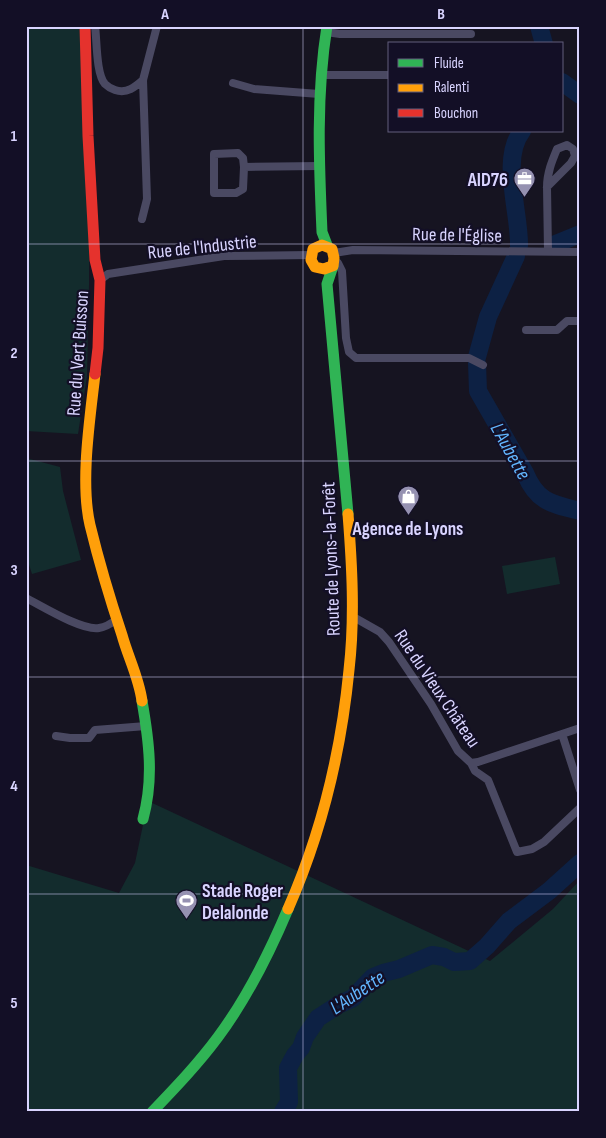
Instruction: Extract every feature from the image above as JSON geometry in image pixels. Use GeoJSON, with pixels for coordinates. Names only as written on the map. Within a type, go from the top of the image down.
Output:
{"type":"FeatureCollection","features":[{"type":"Feature","properties":{"kind":"main road","name":"Rue du Vert Buisson"},"geometry":{"type":"LineString","coordinates":[[85,26],[88,136],[95,260],[100,280],[98,293],[98,348],[89,424],[86,485],[90,524],[117,619],[140,686],[149,742],[150,786],[148,801],[142,819]]}},
{"type":"Feature","properties":{"kind":"main road","name":"Route de Lyons-la-Forêt"},"geometry":{"type":"LineString","coordinates":[[152,1112],[195,1065],[229,1018],[274,942],[306,866],[336,762],[341,735],[347,689],[352,618],[349,545],[327,284],[329,254],[322,232],[319,166],[320,75],[327,29]]}},
{"type":"Feature","properties":{"kind":"main road"},"geometry":{"type":"LineString","coordinates":[[310,255],[313,249],[329,254],[324,269],[320,269]]}},
{"type":"Feature","properties":{"kind":"main road","name":"Route de Lyons-la-Forêt"},"geometry":{"type":"LineString","coordinates":[[310,255],[312,264],[320,269],[327,284]]}},
{"type":"Feature","properties":{"kind":"street"},"geometry":{"type":"LineString","coordinates":[[95,26],[100,71],[104,84],[120,92],[133,89],[143,80]]}},
{"type":"Feature","properties":{"kind":"street"},"geometry":{"type":"LineString","coordinates":[[142,219],[147,199],[143,80],[157,26]]}},
{"type":"Feature","properties":{"kind":"street"},"geometry":{"type":"LineString","coordinates":[[327,29],[340,34],[471,34]]}},
{"type":"Feature","properties":{"kind":"street"},"geometry":{"type":"LineString","coordinates":[[320,75],[388,75]]}},
{"type":"Feature","properties":{"kind":"street"},"geometry":{"type":"LineString","coordinates":[[233,83],[254,89],[319,94]]}},
{"type":"Feature","properties":{"kind":"street"},"geometry":{"type":"LineString","coordinates":[[548,187],[571,163],[575,156],[573,149],[567,145],[558,149],[550,163],[548,187],[548,251]]}},
{"type":"Feature","properties":{"kind":"street"},"geometry":{"type":"LineString","coordinates":[[238,153],[243,158],[244,167],[243,189],[236,193],[214,193],[214,154],[238,153]]}},
{"type":"Feature","properties":{"kind":"street"},"geometry":{"type":"LineString","coordinates":[[244,167],[319,166]]}},
{"type":"Feature","properties":{"kind":"street","name":"Rue de l'Église"},"geometry":{"type":"LineString","coordinates":[[329,254],[353,250],[580,252]]}},
{"type":"Feature","properties":{"kind":"street"},"geometry":{"type":"LineString","coordinates":[[329,254],[338,263],[342,271],[346,338],[349,352],[356,358],[469,358],[483,364]]}},
{"type":"Feature","properties":{"kind":"street","name":"Rue de l'Industrie"},"geometry":{"type":"LineString","coordinates":[[100,280],[108,274],[224,256],[310,255]]}},
{"type":"Feature","properties":{"kind":"street"},"geometry":{"type":"LineString","coordinates":[[526,330],[556,330],[567,321],[580,321]]}},
{"type":"Feature","properties":{"kind":"street"},"geometry":{"type":"LineString","coordinates":[[26,598],[91,629],[100,628],[117,619]]}},
{"type":"Feature","properties":{"kind":"street","name":"Rue du Vieux Château"},"geometry":{"type":"LineString","coordinates":[[352,618],[380,632],[389,642],[431,704],[458,751],[475,771],[488,780],[516,852],[532,849],[544,842],[580,808]]}},
{"type":"Feature","properties":{"kind":"street"},"geometry":{"type":"LineString","coordinates":[[56,736],[89,738],[95,730],[146,726]]}},
{"type":"Feature","properties":{"kind":"street","name":"Rue du Vieux Château"},"geometry":{"type":"LineString","coordinates":[[470,763],[580,728]]}},
{"type":"Feature","properties":{"kind":"street"},"geometry":{"type":"LineString","coordinates":[[562,734],[580,790]]}},
{"type":"Feature","properties":{"kind":"green space"},"geometry":{"type":"Polygon","coordinates":[[[26,26],[89,26],[87,376],[78,434],[26,431],[26,26]]]}},
{"type":"Feature","properties":{"kind":"green space"},"geometry":{"type":"Polygon","coordinates":[[[26,458],[60,467],[63,491],[81,560],[32,574],[26,555],[26,458]]]}},
{"type":"Feature","properties":{"kind":"green space"},"geometry":{"type":"Polygon","coordinates":[[[555,557],[560,584],[507,594],[502,566],[555,557]]]}},
{"type":"Feature","properties":{"kind":"green space"},"geometry":{"type":"Polygon","coordinates":[[[148,801],[490,961],[553,909],[580,880],[580,1112],[26,1112],[26,865],[119,893],[135,863],[148,801]]]}},
{"type":"Feature","properties":{"kind":"waterway","name":"L'Aubette"},"geometry":{"type":"LineString","coordinates":[[539,26],[543,42]]}},
{"type":"Feature","properties":{"kind":"waterway"},"geometry":{"type":"LineString","coordinates":[[564,83],[580,95]]}},
{"type":"Feature","properties":{"kind":"waterway","name":"L'Aubette"},"geometry":{"type":"LineString","coordinates":[[519,246],[512,156],[522,132]]}},
{"type":"Feature","properties":{"kind":"waterway"},"geometry":{"type":"LineString","coordinates":[[553,245],[580,234]]}},
{"type":"Feature","properties":{"kind":"waterway","name":"L'Aubette"},"geometry":{"type":"LineString","coordinates":[[477,357],[488,317],[516,256]]}},
{"type":"Feature","properties":{"kind":"waterway","name":"L'Aubette"},"geometry":{"type":"LineString","coordinates":[[477,363],[478,391],[530,483],[540,496],[553,504],[580,511]]}},
{"type":"Feature","properties":{"kind":"waterway","name":"L'Aubette"},"geometry":{"type":"LineString","coordinates":[[283,1112],[289,1102],[288,1068],[318,1018],[353,998],[373,977],[383,973],[399,969],[432,955],[444,957],[454,962],[470,961],[487,946],[509,921],[549,891],[580,863]]}},
{"type":"Feature","properties":{"kind":"traffic: fast"},"geometry":{"type":"LineString","coordinates":[[327,26],[321,78],[319,129],[322,232],[327,245]]}},
{"type":"Feature","properties":{"kind":"traffic: fast"},"geometry":{"type":"LineString","coordinates":[[333,266],[327,284],[348,514]]}},
{"type":"Feature","properties":{"kind":"traffic: fast"},"geometry":{"type":"LineString","coordinates":[[142,701],[149,760],[148,789],[143,819]]}},
{"type":"Feature","properties":{"kind":"traffic: fast"},"geometry":{"type":"LineString","coordinates":[[152,1112],[178,1085],[229,1022],[257,975],[288,909]]}},
{"type":"Feature","properties":{"kind":"traffic: slow"},"geometry":{"type":"LineString","coordinates":[[332,266],[324,269],[315,267],[311,260],[313,249],[322,245],[332,249],[333,266]]}},
{"type":"Feature","properties":{"kind":"traffic: slow"},"geometry":{"type":"LineString","coordinates":[[95,374],[87,450],[87,508],[101,567],[141,692],[142,701]]}},
{"type":"Feature","properties":{"kind":"traffic: slow"},"geometry":{"type":"LineString","coordinates":[[288,909],[300,881],[320,822],[341,731],[351,650],[352,572],[348,514]]}},
{"type":"Feature","properties":{"kind":"traffic: jam"},"geometry":{"type":"LineString","coordinates":[[85,26],[88,136],[95,260],[100,280],[98,348],[95,374]]}},
{"type":"Feature","properties":{"kind":"place","name":"AID76"},"geometry":{"type":"Point","coordinates":[524,198]}},
{"type":"Feature","properties":{"kind":"place","name":"Agence de Lyons"},"geometry":{"type":"Point","coordinates":[408,516]}},
{"type":"Feature","properties":{"kind":"place","name":"Stade Roger Delalonde"},"geometry":{"type":"Point","coordinates":[186,920]}}]}
